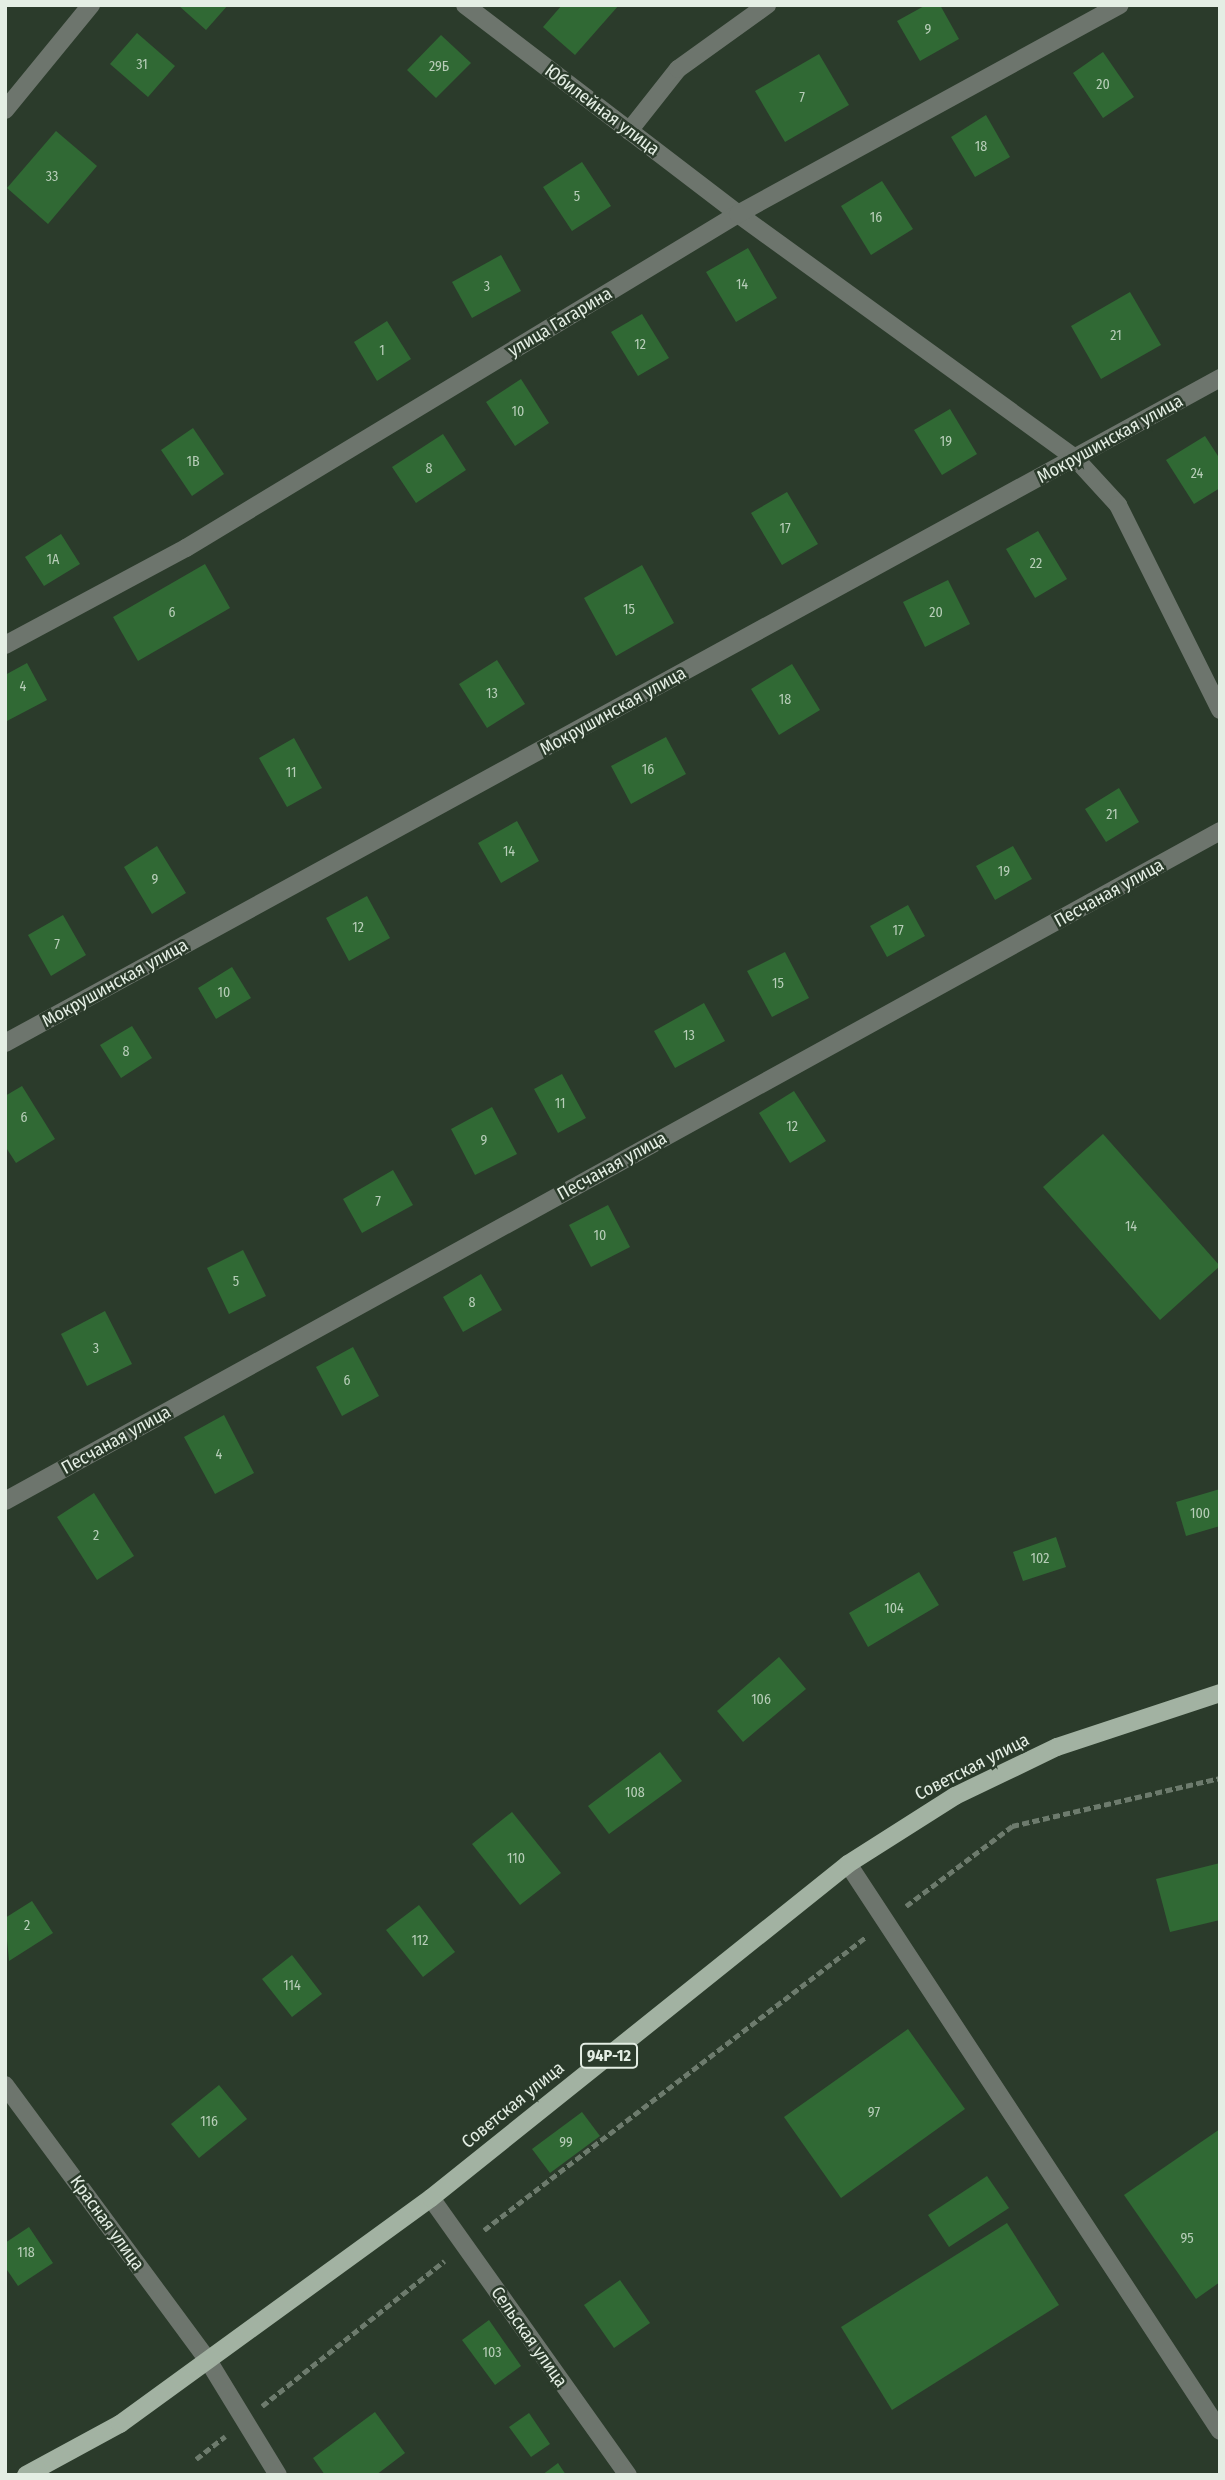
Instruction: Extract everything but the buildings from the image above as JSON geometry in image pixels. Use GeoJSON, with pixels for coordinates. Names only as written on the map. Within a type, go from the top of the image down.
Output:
{"type":"FeatureCollection","features":[{"type":"Feature","properties":{"kind":"main road","name":"Советская улица"},"geometry":{"type":"LineString","coordinates":[[26,2475],[120,2424],[431,2198],[848,1864],[955,1796],[1057,1747],[1220,1693]]}},
{"type":"Feature","properties":{"kind":"street"},"geometry":{"type":"LineString","coordinates":[[5,110],[91,5]]}},
{"type":"Feature","properties":{"kind":"street","name":"Юбилейная улица"},"geometry":{"type":"LineString","coordinates":[[465,5],[738,214],[1075,458],[1118,505],[1220,710]]}},
{"type":"Feature","properties":{"kind":"street"},"geometry":{"type":"LineString","coordinates":[[629,131],[678,69],[767,5]]}},
{"type":"Feature","properties":{"kind":"street","name":"улица Гагарина"},"geometry":{"type":"LineString","coordinates":[[5,645],[186,548],[738,214],[1119,5]]}},
{"type":"Feature","properties":{"kind":"street","name":"Мокрушинская улица"},"geometry":{"type":"LineString","coordinates":[[5,1043],[1220,378]]}},
{"type":"Feature","properties":{"kind":"street","name":"Песчаная улица"},"geometry":{"type":"LineString","coordinates":[[5,1502],[1220,831]]}},
{"type":"Feature","properties":{"kind":"street"},"geometry":{"type":"LineString","coordinates":[[848,1864],[1220,2431]]}},
{"type":"Feature","properties":{"kind":"street","name":"Красная улица"},"geometry":{"type":"LineString","coordinates":[[5,2085],[209,2361],[278,2475]]}},
{"type":"Feature","properties":{"kind":"street","name":"Сельская улица"},"geometry":{"type":"LineString","coordinates":[[431,2198],[628,2475]]}},
{"type":"Feature","properties":{"kind":"path"},"geometry":{"type":"LineString","coordinates":[[196,2459],[465,2245],[1012,1826],[1220,1778]]}}]}
